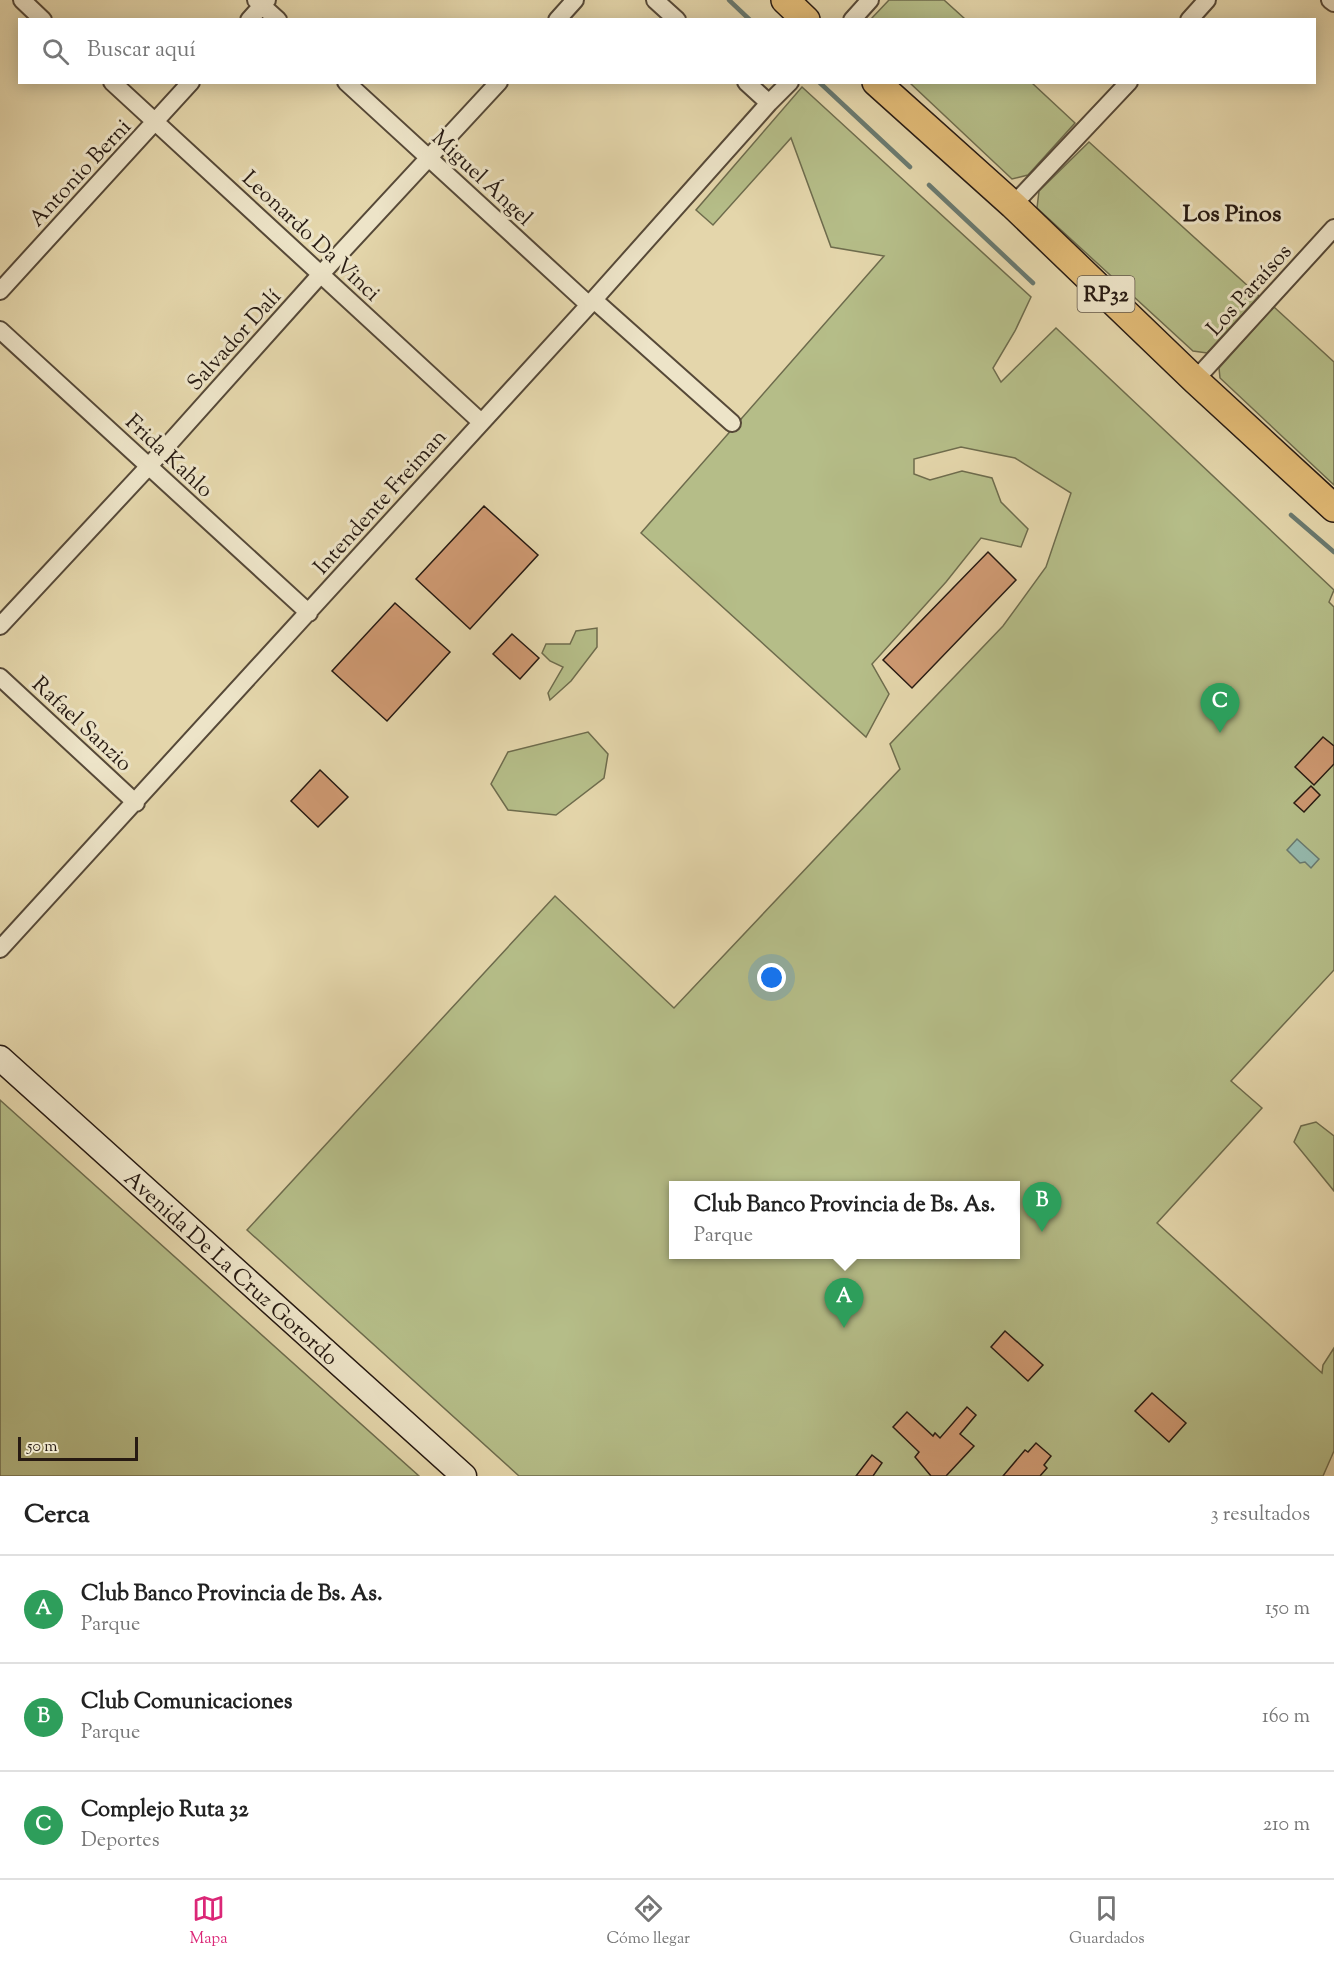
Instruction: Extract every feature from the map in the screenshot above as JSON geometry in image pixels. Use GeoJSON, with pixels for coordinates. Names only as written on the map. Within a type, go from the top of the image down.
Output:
{"type":"FeatureCollection","features":[{"type":"Feature","properties":{"kind":"main road"},"geometry":{"type":"LineString","coordinates":[[784,0],[804,18]]}},
{"type":"Feature","properties":{"kind":"main road","name":"RP32"},"geometry":{"type":"LineString","coordinates":[[878,84],[1013,205],[1195,380],[1334,508]]}},
{"type":"Feature","properties":{"kind":"main road","name":"Avenida De La Cruz Gorordo"},"geometry":{"type":"LineString","coordinates":[[0,1058],[464,1476]]}},
{"type":"Feature","properties":{"kind":"street"},"geometry":{"type":"LineString","coordinates":[[21,0],[41,18]]}},
{"type":"Feature","properties":{"kind":"street"},"geometry":{"type":"LineString","coordinates":[[559,18],[575,0]]}},
{"type":"Feature","properties":{"kind":"street"},"geometry":{"type":"LineString","coordinates":[[655,0],[674,18]]}},
{"type":"Feature","properties":{"kind":"street"},"geometry":{"type":"LineString","coordinates":[[854,18],[870,0]]}},
{"type":"Feature","properties":{"kind":"street"},"geometry":{"type":"LineString","coordinates":[[1190,18],[1207,0]]}},
{"type":"Feature","properties":{"kind":"street"},"geometry":{"type":"LineString","coordinates":[[1330,0],[1334,3]]}},
{"type":"Feature","properties":{"kind":"street"},"geometry":{"type":"LineString","coordinates":[[250,18],[262,2],[276,18]]}},
{"type":"Feature","properties":{"kind":"street","name":"Leonardo Da Vinci"},"geometry":{"type":"LineString","coordinates":[[114,84],[481,422]]}},
{"type":"Feature","properties":{"kind":"street","name":"Antonio Berni"},"geometry":{"type":"LineString","coordinates":[[0,291],[189,84]]}},
{"type":"Feature","properties":{"kind":"street","name":"Miguel Ángel"},"geometry":{"type":"LineString","coordinates":[[348,84],[591,303],[732,423]]}},
{"type":"Feature","properties":{"kind":"street","name":"Salvador Dalí"},"geometry":{"type":"LineString","coordinates":[[0,626],[497,84]]}},
{"type":"Feature","properties":{"kind":"street"},"geometry":{"type":"LineString","coordinates":[[748,84],[769,104]]}},
{"type":"Feature","properties":{"kind":"street","name":"Intendente Freiman"},"geometry":{"type":"LineString","coordinates":[[0,949],[136,803],[788,84]]}},
{"type":"Feature","properties":{"kind":"street"},"geometry":{"type":"LineString","coordinates":[[1013,205],[1127,84]]}},
{"type":"Feature","properties":{"kind":"street","name":"Los Paraísos"},"geometry":{"type":"LineString","coordinates":[[1195,380],[1334,228]]}},
{"type":"Feature","properties":{"kind":"street","name":"Frida Kahlo"},"geometry":{"type":"LineString","coordinates":[[0,330],[309,613]]}},
{"type":"Feature","properties":{"kind":"street","name":"Rafael Sanzio"},"geometry":{"type":"LineString","coordinates":[[0,677],[136,803]]}},
{"type":"Feature","properties":{"kind":"green space"},"geometry":{"type":"Polygon","coordinates":[[[889,0],[944,0],[964,18],[872,18],[889,0]]]}},
{"type":"Feature","properties":{"kind":"green space"},"geometry":{"type":"Polygon","coordinates":[[[911,84],[1033,84],[1075,123],[1028,175],[1012,179],[911,84]]]}},
{"type":"Feature","properties":{"kind":"green space"},"geometry":{"type":"Polygon","coordinates":[[[802,87],[1031,297],[1015,331],[993,368],[1001,382],[1056,328],[1334,590],[1329,602],[1334,607],[1334,970],[1231,1081],[1262,1108],[1157,1223],[1322,1373],[1323,1365],[1334,1348],[1334,1451],[1323,1476],[519,1476],[247,1230],[555,896],[674,1008],[900,769],[890,744],[1003,626],[1046,567],[1071,493],[1015,458],[961,447],[914,459],[914,474],[930,480],[962,471],[992,478],[1001,502],[1028,529],[1021,547],[981,538],[946,582],[872,664],[889,694],[866,737],[641,533],[884,256],[831,247],[791,138],[713,225],[696,210],[802,87]]]}},
{"type":"Feature","properties":{"kind":"green space"},"geometry":{"type":"Polygon","coordinates":[[[1089,142],[1259,296],[1207,353],[1193,351],[1037,208],[1039,191],[1089,142]]]}},
{"type":"Feature","properties":{"kind":"green space"},"geometry":{"type":"Polygon","coordinates":[[[1274,307],[1334,362],[1334,485],[1220,378],[1219,368],[1274,307]]]}},
{"type":"Feature","properties":{"kind":"green space"},"geometry":{"type":"Polygon","coordinates":[[[597,628],[597,647],[571,681],[550,700],[548,693],[563,667],[550,661],[542,653],[546,644],[570,644],[576,631],[597,628]]]}},
{"type":"Feature","properties":{"kind":"green space"},"geometry":{"type":"Polygon","coordinates":[[[588,732],[608,754],[604,778],[556,815],[508,810],[491,784],[508,752],[588,732]]]}},
{"type":"Feature","properties":{"kind":"green space"},"geometry":{"type":"Polygon","coordinates":[[[0,1100],[419,1476],[0,1476],[0,1100]]]}},
{"type":"Feature","properties":{"kind":"green space"},"geometry":{"type":"Polygon","coordinates":[[[1316,1122],[1334,1136],[1334,1191],[1294,1142],[1301,1126],[1316,1122]]]}},
{"type":"Feature","properties":{"kind":"water"},"geometry":{"type":"Polygon","coordinates":[[[1297,839],[1319,859],[1311,868],[1305,862],[1300,863],[1287,850],[1297,839]]]}},
{"type":"Feature","properties":{"kind":"building"},"geometry":{"type":"Polygon","coordinates":[[[484,506],[538,555],[470,629],[416,579],[484,506]]]}},
{"type":"Feature","properties":{"kind":"building"},"geometry":{"type":"Polygon","coordinates":[[[988,552],[1016,580],[912,688],[883,660],[988,552]]]}},
{"type":"Feature","properties":{"kind":"building"},"geometry":{"type":"Polygon","coordinates":[[[395,603],[450,652],[387,721],[332,671],[395,603]]]}},
{"type":"Feature","properties":{"kind":"building"},"geometry":{"type":"Polygon","coordinates":[[[512,634],[539,658],[520,679],[493,654],[512,634]]]}},
{"type":"Feature","properties":{"kind":"building"},"geometry":{"type":"Polygon","coordinates":[[[1323,737],[1334,746],[1334,764],[1314,785],[1295,767],[1323,737]]]}},
{"type":"Feature","properties":{"kind":"building"},"geometry":{"type":"Polygon","coordinates":[[[320,770],[348,797],[318,827],[291,801],[320,770]]]}},
{"type":"Feature","properties":{"kind":"building"},"geometry":{"type":"Polygon","coordinates":[[[1311,786],[1320,795],[1304,812],[1294,803],[1311,786]]]}},
{"type":"Feature","properties":{"kind":"building"},"geometry":{"type":"Polygon","coordinates":[[[1005,1331],[1043,1365],[1028,1381],[991,1347],[1005,1331]]]}},
{"type":"Feature","properties":{"kind":"building"},"geometry":{"type":"Polygon","coordinates":[[[1152,1393],[1186,1423],[1169,1442],[1135,1411],[1152,1393]]]}},
{"type":"Feature","properties":{"kind":"building"},"geometry":{"type":"Polygon","coordinates":[[[967,1407],[976,1415],[960,1434],[974,1446],[946,1476],[931,1476],[915,1457],[919,1452],[893,1427],[907,1412],[933,1436],[935,1433],[940,1438],[967,1407]]]}},
{"type":"Feature","properties":{"kind":"building"},"geometry":{"type":"Polygon","coordinates":[[[1036,1443],[1051,1456],[1044,1465],[1047,1468],[1040,1476],[1003,1476],[1025,1450],[1028,1452],[1036,1443]]]}},
{"type":"Feature","properties":{"kind":"building"},"geometry":{"type":"Polygon","coordinates":[[[872,1455],[882,1463],[873,1476],[856,1476],[872,1455]]]}},
{"type":"Feature","properties":{"kind":"waterway"},"geometry":{"type":"LineString","coordinates":[[729,0],[748,18]]}},
{"type":"Feature","properties":{"kind":"waterway"},"geometry":{"type":"LineString","coordinates":[[821,84],[910,167]]}},
{"type":"Feature","properties":{"kind":"waterway"},"geometry":{"type":"LineString","coordinates":[[929,185],[1033,283]]}},
{"type":"Feature","properties":{"kind":"waterway"},"geometry":{"type":"LineString","coordinates":[[1291,515],[1334,552]]}},
{"type":"Feature","properties":{"kind":"place","name":"Complejo Ruta 32"},"geometry":{"type":"Point","coordinates":[1220,733]}},
{"type":"Feature","properties":{"kind":"place","name":"Club Comunicaciones"},"geometry":{"type":"Point","coordinates":[1042,1232]}},
{"type":"Feature","properties":{"kind":"place","name":"Club Banco Provincia de Bs. As."},"geometry":{"type":"Point","coordinates":[844,1328]}},
{"type":"Feature","properties":{"kind":"district","name":"Los Pinos"},"geometry":{"type":"Point","coordinates":[1232,213]}}]}
